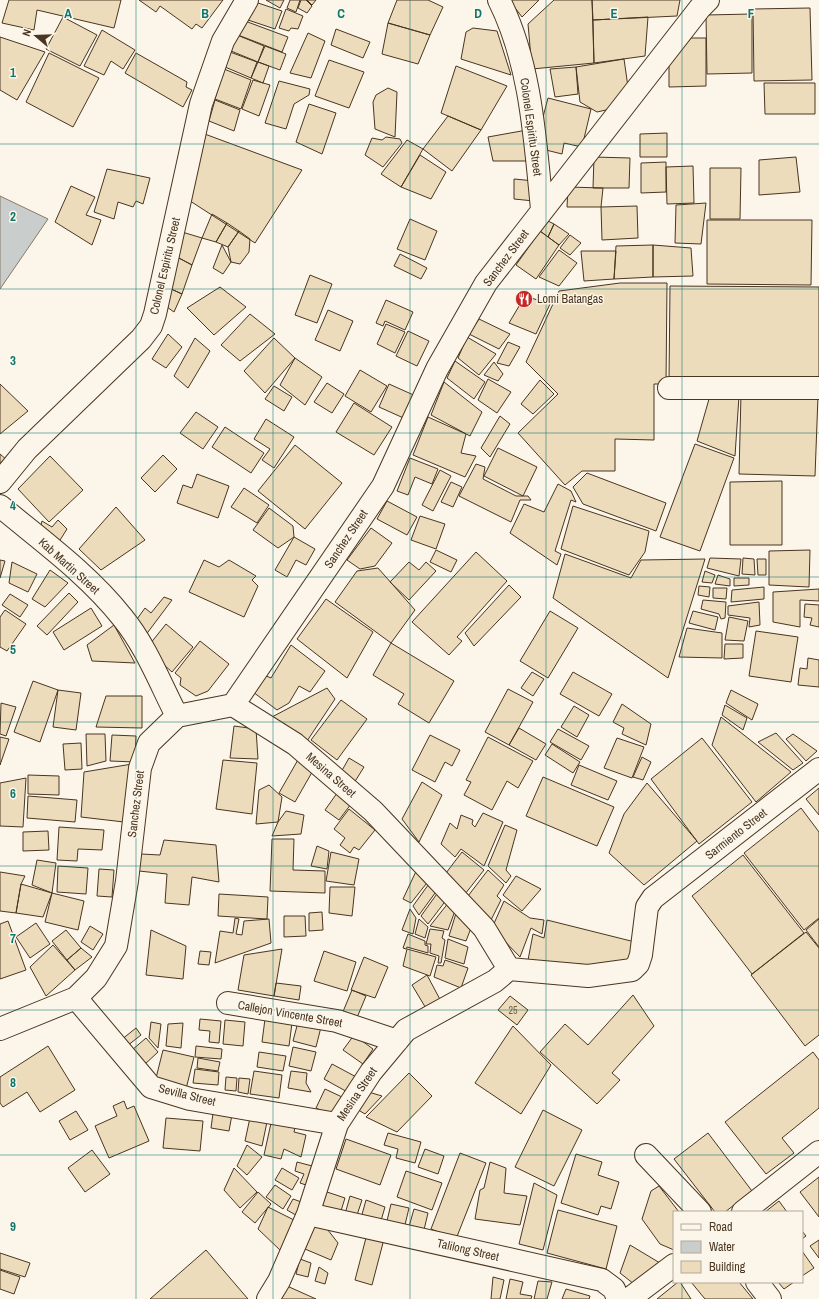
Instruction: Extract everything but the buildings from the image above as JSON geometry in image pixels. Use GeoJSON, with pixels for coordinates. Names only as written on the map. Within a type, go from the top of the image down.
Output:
{"type":"FeatureCollection","features":[{"type":"Feature","properties":{"kind":"street","name":"Colonel Espiritu Street"},"geometry":{"type":"LineString","coordinates":[[0,482],[27,449],[141,339],[150,326],[157,306],[201,104],[223,41],[247,0]]}},
{"type":"Feature","properties":{"kind":"street","name":"Colonel Espiritu Street"},"geometry":{"type":"LineString","coordinates":[[499,0],[508,17],[532,110],[542,209]]}},
{"type":"Feature","properties":{"kind":"street","name":"Sanchez Street"},"geometry":{"type":"LineString","coordinates":[[233,705],[383,486],[438,369],[486,283],[542,209],[700,8],[708,0]]}},
{"type":"Feature","properties":{"kind":"street"},"geometry":{"type":"LineString","coordinates":[[669,388],[819,388]]}},
{"type":"Feature","properties":{"kind":"street","name":"Kab Martin Street"},"geometry":{"type":"LineString","coordinates":[[0,506],[86,578],[123,618],[146,654],[177,716]]}},
{"type":"Feature","properties":{"kind":"street"},"geometry":{"type":"LineString","coordinates":[[177,716],[233,705]]}},
{"type":"Feature","properties":{"kind":"street","name":"Mesina Street"},"geometry":{"type":"LineString","coordinates":[[233,705],[295,744],[373,811],[484,928],[509,969],[495,981],[406,1030],[371,1072],[337,1124],[308,1214],[279,1281],[268,1299]]}},
{"type":"Feature","properties":{"kind":"street","name":"Sanchez Street"},"geometry":{"type":"LineString","coordinates":[[0,1029],[76,998],[96,978],[116,946],[127,881],[140,768],[149,744],[177,716]]}},
{"type":"Feature","properties":{"kind":"street","name":"Sarmiento Street"},"geometry":{"type":"LineString","coordinates":[[509,969],[588,976],[632,970],[638,964],[641,955],[647,907],[653,898],[819,769]]}},
{"type":"Feature","properties":{"kind":"street","name":"Sevilla Street"},"geometry":{"type":"LineString","coordinates":[[76,998],[151,1086],[190,1099],[337,1124]]}},
{"type":"Feature","properties":{"kind":"street","name":"Callejon Vincente Street"},"geometry":{"type":"LineString","coordinates":[[228,1003],[337,1021],[397,1041]]}},
{"type":"Feature","properties":{"kind":"street"},"geometry":{"type":"LineString","coordinates":[[744,1211],[819,1152]]}},
{"type":"Feature","properties":{"kind":"street"},"geometry":{"type":"LineString","coordinates":[[646,1155],[699,1211]]}},
{"type":"Feature","properties":{"kind":"street","name":"Talilong Street"},"geometry":{"type":"LineString","coordinates":[[308,1214],[602,1280],[614,1289],[618,1299]]}},
{"type":"Feature","properties":{"kind":"street"},"geometry":{"type":"LineString","coordinates":[[629,1299],[673,1266]]}},
{"type":"Feature","properties":{"kind":"street"},"geometry":{"type":"LineString","coordinates":[[758,1283],[770,1299]]}},
{"type":"Feature","properties":{"kind":"water"},"geometry":{"type":"Polygon","coordinates":[[[0,196],[48,219],[0,289],[0,196]]]}},
{"type":"Feature","properties":{"kind":"place","name":"Lomi Batangas"},"geometry":{"type":"Point","coordinates":[524,299]}}]}
